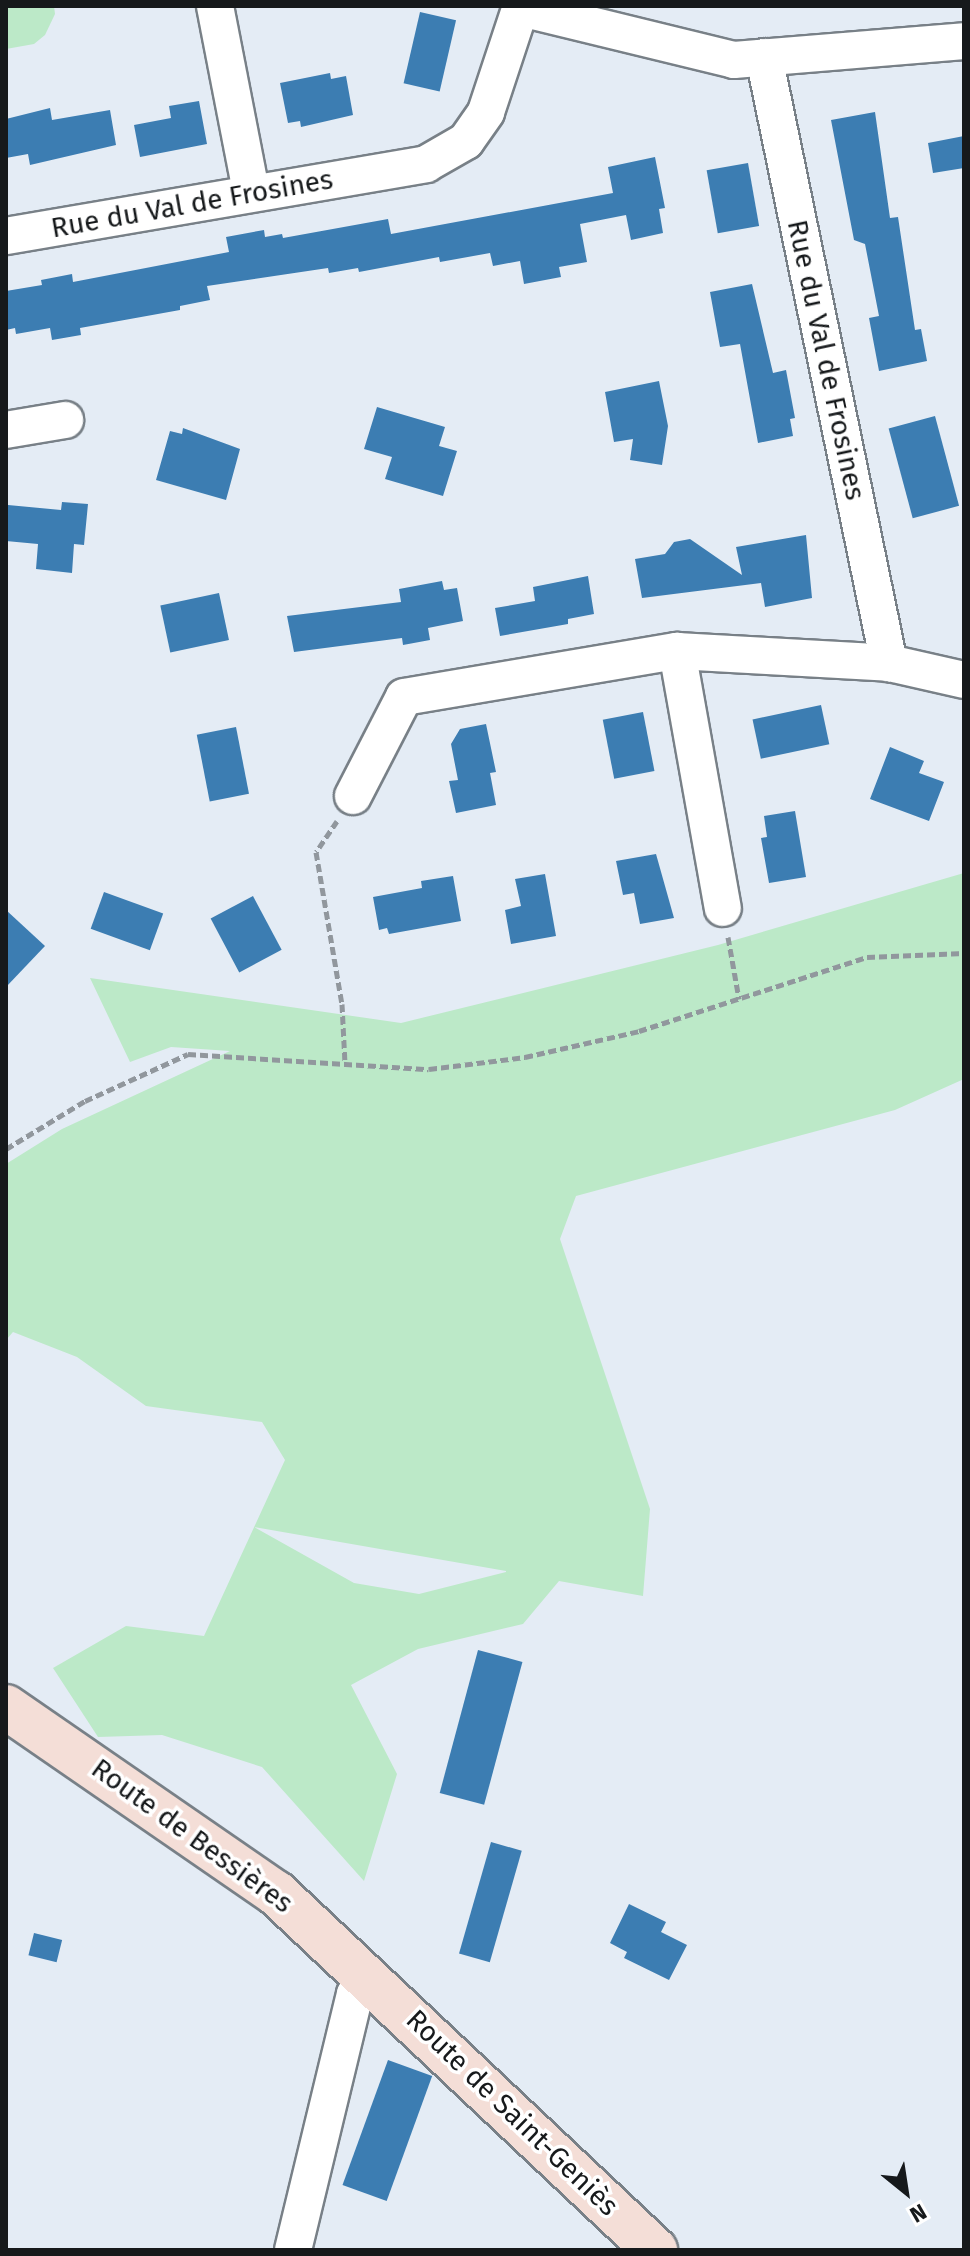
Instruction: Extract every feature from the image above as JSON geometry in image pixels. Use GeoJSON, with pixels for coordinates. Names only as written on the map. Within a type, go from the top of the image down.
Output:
{"type":"FeatureCollection","features":[{"type":"Feature","properties":{"kind":"main road","name":"Route de Bessières"},"geometry":{"type":"LineString","coordinates":[[6,1707],[215,1847],[370,1976]]}},
{"type":"Feature","properties":{"kind":"main road","name":"Route de Saint-Geniès"},"geometry":{"type":"LineString","coordinates":[[370,1976],[655,2250]]}},
{"type":"Feature","properties":{"kind":"street"},"geometry":{"type":"LineString","coordinates":[[215,6],[251,192]]}},
{"type":"Feature","properties":{"kind":"street","name":"Rue du Val de Frosines"},"geometry":{"type":"LineString","coordinates":[[6,236],[426,164],[466,141],[486,112],[521,7],[734,60],[964,41]]}},
{"type":"Feature","properties":{"kind":"street","name":"Rue du Val de Frosines"},"geometry":{"type":"LineString","coordinates":[[764,57],[889,663]]}},
{"type":"Feature","properties":{"kind":"street"},"geometry":{"type":"LineString","coordinates":[[6,430],[65,420]]}},
{"type":"Feature","properties":{"kind":"street"},"geometry":{"type":"LineString","coordinates":[[677,651],[723,908]]}},
{"type":"Feature","properties":{"kind":"street"},"geometry":{"type":"LineString","coordinates":[[353,796],[404,697],[677,651],[889,663],[964,680]]}},
{"type":"Feature","properties":{"kind":"street"},"geometry":{"type":"LineString","coordinates":[[293,2250],[355,1994],[370,1976]]}},
{"type":"Feature","properties":{"kind":"path"},"geometry":{"type":"LineString","coordinates":[[345,1063],[342,1004],[316,852],[353,796]]}},
{"type":"Feature","properties":{"kind":"path"},"geometry":{"type":"LineString","coordinates":[[723,908],[739,999]]}},
{"type":"Feature","properties":{"kind":"path"},"geometry":{"type":"LineString","coordinates":[[6,1149],[85,1101],[188,1054],[429,1069],[525,1057],[639,1031],[867,957],[964,953]]}},
{"type":"Feature","properties":{"kind":"green space"},"geometry":{"type":"Polygon","coordinates":[[[6,6],[54,6],[55,14],[45,35],[34,44],[6,49],[6,6]]]}},
{"type":"Feature","properties":{"kind":"green space"},"geometry":{"type":"Polygon","coordinates":[[[964,873],[964,1079],[895,1110],[576,1196],[560,1239],[650,1509],[643,1596],[559,1581],[523,1624],[418,1649],[351,1685],[397,1774],[364,1881],[262,1767],[162,1735],[98,1737],[53,1668],[126,1626],[204,1636],[254,1527],[285,1460],[262,1422],[146,1406],[77,1357],[13,1332],[6,1340],[6,1164],[62,1129],[230,1051],[171,1047],[130,1062],[90,978],[401,1023],[718,945],[964,873]],[[254,1527],[354,1583],[419,1594],[506,1571],[254,1527]]]}},
{"type":"Feature","properties":{"kind":"building"},"geometry":{"type":"Polygon","coordinates":[[[420,12],[456,20],[440,91],[404,83],[420,12]]]}},
{"type":"Feature","properties":{"kind":"building"},"geometry":{"type":"Polygon","coordinates":[[[330,73],[331,79],[346,76],[353,115],[301,127],[300,121],[288,123],[280,83],[330,73]]]}},
{"type":"Feature","properties":{"kind":"building"},"geometry":{"type":"Polygon","coordinates":[[[199,101],[207,144],[140,157],[134,125],[171,118],[169,106],[199,101]]]}},
{"type":"Feature","properties":{"kind":"building"},"geometry":{"type":"Polygon","coordinates":[[[50,108],[52,120],[110,110],[116,145],[30,165],[28,154],[6,158],[6,119],[50,108]]]}},
{"type":"Feature","properties":{"kind":"building"},"geometry":{"type":"Polygon","coordinates":[[[875,112],[890,218],[898,217],[915,330],[921,329],[927,361],[879,371],[869,318],[879,316],[865,244],[854,240],[831,120],[875,112]]]}},
{"type":"Feature","properties":{"kind":"building"},"geometry":{"type":"Polygon","coordinates":[[[964,136],[964,168],[933,173],[928,143],[964,136]]]}},
{"type":"Feature","properties":{"kind":"building"},"geometry":{"type":"Polygon","coordinates":[[[655,157],[665,208],[659,209],[663,233],[631,240],[626,215],[580,224],[587,262],[559,267],[561,277],[524,284],[520,261],[493,266],[490,253],[440,262],[439,257],[359,272],[358,268],[329,273],[328,268],[207,286],[210,300],[180,306],[180,310],[80,328],[81,335],[52,340],[50,328],[16,334],[15,328],[6,330],[6,291],[42,285],[41,280],[72,274],[73,282],[229,252],[226,237],[264,230],[265,237],[282,234],[283,238],[388,219],[391,234],[613,193],[608,167],[655,157]]]}},
{"type":"Feature","properties":{"kind":"building"},"geometry":{"type":"Polygon","coordinates":[[[748,163],[759,226],[718,233],[707,170],[748,163]]]}},
{"type":"Feature","properties":{"kind":"building"},"geometry":{"type":"Polygon","coordinates":[[[752,284],[773,373],[786,370],[795,418],[790,419],[793,436],[758,443],[740,344],[720,347],[710,292],[752,284]]]}},
{"type":"Feature","properties":{"kind":"building"},"geometry":{"type":"Polygon","coordinates":[[[659,381],[668,426],[662,465],[630,460],[633,439],[614,442],[605,392],[659,381]]]}},
{"type":"Feature","properties":{"kind":"building"},"geometry":{"type":"Polygon","coordinates":[[[377,407],[445,427],[439,446],[457,451],[443,496],[385,479],[392,457],[364,449],[377,407]]]}},
{"type":"Feature","properties":{"kind":"building"},"geometry":{"type":"Polygon","coordinates":[[[935,416],[959,506],[913,518],[889,428],[935,416]]]}},
{"type":"Feature","properties":{"kind":"building"},"geometry":{"type":"Polygon","coordinates":[[[183,428],[240,449],[226,500],[156,480],[170,431],[182,434],[183,428]]]}},
{"type":"Feature","properties":{"kind":"building"},"geometry":{"type":"Polygon","coordinates":[[[62,502],[88,504],[84,545],[74,544],[72,573],[36,569],[38,544],[6,541],[8,505],[61,510],[62,502]]]}},
{"type":"Feature","properties":{"kind":"building"},"geometry":{"type":"Polygon","coordinates":[[[806,535],[812,598],[765,607],[761,583],[642,598],[635,559],[665,554],[674,542],[690,539],[742,575],[736,547],[806,535]]]}},
{"type":"Feature","properties":{"kind":"building"},"geometry":{"type":"Polygon","coordinates":[[[588,576],[594,614],[568,619],[568,624],[500,636],[495,608],[535,601],[533,587],[588,576]]]}},
{"type":"Feature","properties":{"kind":"building"},"geometry":{"type":"Polygon","coordinates":[[[442,581],[444,590],[457,588],[463,621],[428,628],[430,640],[403,645],[402,638],[294,652],[287,616],[401,602],[399,589],[442,581]]]}},
{"type":"Feature","properties":{"kind":"building"},"geometry":{"type":"Polygon","coordinates":[[[219,593],[229,640],[170,652],[160,605],[219,593]]]}},
{"type":"Feature","properties":{"kind":"building"},"geometry":{"type":"Polygon","coordinates":[[[821,705],[829,744],[761,759],[753,720],[821,705]]]}},
{"type":"Feature","properties":{"kind":"building"},"geometry":{"type":"Polygon","coordinates":[[[643,712],[654,771],[614,779],[603,720],[643,712]]]}},
{"type":"Feature","properties":{"kind":"building"},"geometry":{"type":"Polygon","coordinates":[[[486,724],[496,772],[490,773],[496,805],[456,813],[449,781],[458,780],[451,744],[460,729],[486,724]]]}},
{"type":"Feature","properties":{"kind":"building"},"geometry":{"type":"Polygon","coordinates":[[[236,727],[249,794],[210,801],[197,735],[236,727]]]}},
{"type":"Feature","properties":{"kind":"building"},"geometry":{"type":"Polygon","coordinates":[[[890,747],[924,761],[919,773],[944,782],[929,821],[870,799],[890,747]]]}},
{"type":"Feature","properties":{"kind":"building"},"geometry":{"type":"Polygon","coordinates":[[[795,811],[806,877],[769,883],[761,838],[767,837],[764,816],[795,811]]]}},
{"type":"Feature","properties":{"kind":"building"},"geometry":{"type":"Polygon","coordinates":[[[656,854],[674,918],[640,924],[634,893],[623,895],[616,861],[656,854]]]}},
{"type":"Feature","properties":{"kind":"building"},"geometry":{"type":"Polygon","coordinates":[[[545,874],[556,936],[511,944],[505,910],[521,906],[515,879],[545,874]]]}},
{"type":"Feature","properties":{"kind":"building"},"geometry":{"type":"Polygon","coordinates":[[[453,876],[461,921],[389,934],[387,928],[379,930],[373,897],[422,888],[421,881],[453,876]]]}},
{"type":"Feature","properties":{"kind":"building"},"geometry":{"type":"Polygon","coordinates":[[[104,892],[163,914],[150,950],[91,929],[104,892]]]}},
{"type":"Feature","properties":{"kind":"building"},"geometry":{"type":"Polygon","coordinates":[[[253,896],[282,950],[239,972],[211,919],[253,896]]]}},
{"type":"Feature","properties":{"kind":"building"},"geometry":{"type":"Polygon","coordinates":[[[6,910],[45,946],[6,987],[6,910]]]}},
{"type":"Feature","properties":{"kind":"building"},"geometry":{"type":"Polygon","coordinates":[[[478,1650],[522,1662],[484,1805],[440,1793],[478,1650]]]}},
{"type":"Feature","properties":{"kind":"building"},"geometry":{"type":"Polygon","coordinates":[[[491,1842],[522,1851],[490,1962],[459,1954],[491,1842]]]}},
{"type":"Feature","properties":{"kind":"building"},"geometry":{"type":"Polygon","coordinates":[[[629,1904],[666,1922],[661,1932],[687,1945],[669,1980],[624,1958],[627,1952],[610,1943],[629,1904]]]}},
{"type":"Feature","properties":{"kind":"building"},"geometry":{"type":"Polygon","coordinates":[[[34,1933],[62,1940],[57,1962],[28,1955],[34,1933]]]}},
{"type":"Feature","properties":{"kind":"building"},"geometry":{"type":"Polygon","coordinates":[[[388,2060],[432,2076],[387,2201],[343,2185],[388,2060]]]}}]}
